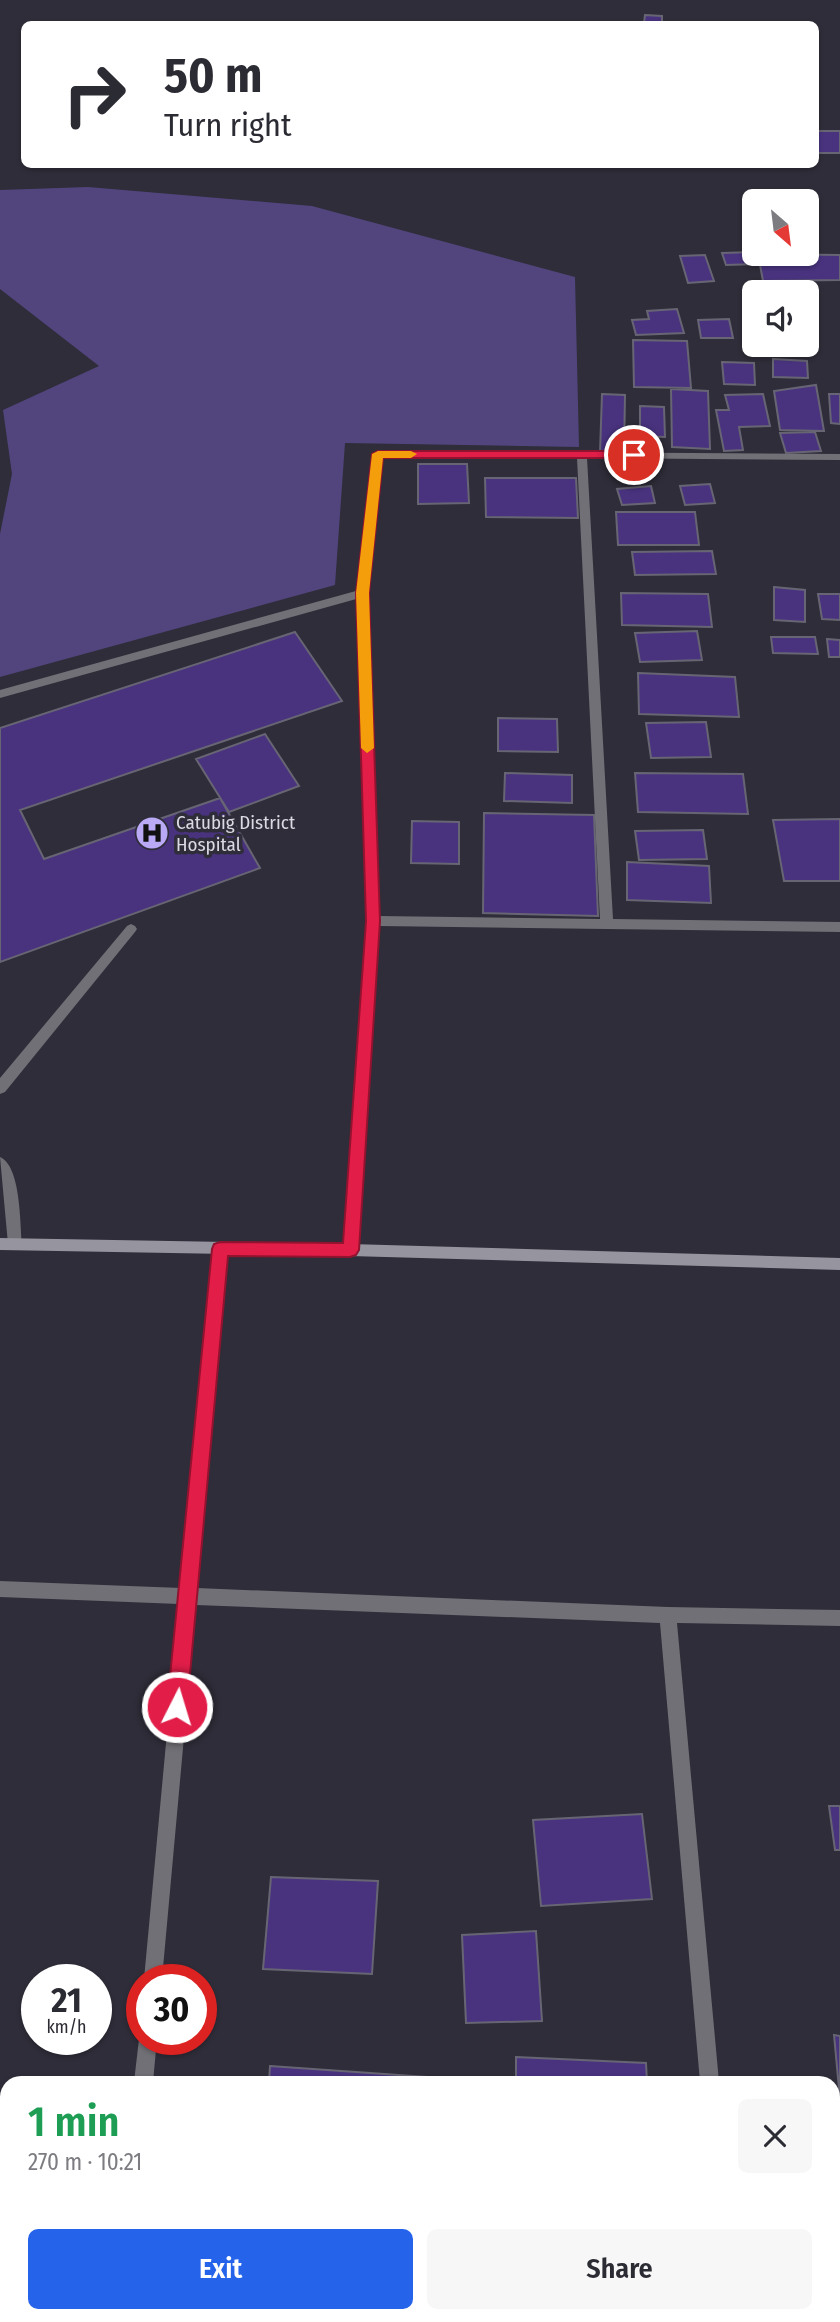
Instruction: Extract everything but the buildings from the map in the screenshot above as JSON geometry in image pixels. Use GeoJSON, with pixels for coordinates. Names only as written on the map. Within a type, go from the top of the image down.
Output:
{"type":"FeatureCollection","features":[{"type":"Feature","properties":{"kind":"street"},"geometry":{"type":"LineString","coordinates":[[350,1250],[373,921],[363,593],[378,454],[840,457]]}},
{"type":"Feature","properties":{"kind":"street"},"geometry":{"type":"LineString","coordinates":[[582,454],[607,925]]}},
{"type":"Feature","properties":{"kind":"street"},"geometry":{"type":"LineString","coordinates":[[0,694],[363,593]]}},
{"type":"Feature","properties":{"kind":"street"},"geometry":{"type":"LineString","coordinates":[[373,921],[840,927]]}},
{"type":"Feature","properties":{"kind":"street"},"geometry":{"type":"LineString","coordinates":[[0,1088],[131,929]]}},
{"type":"Feature","properties":{"kind":"street"},"geometry":{"type":"LineString","coordinates":[[0,1163],[8,1175],[7,1244],[350,1250],[840,1264]]}},
{"type":"Feature","properties":{"kind":"street"},"geometry":{"type":"LineString","coordinates":[[154,1964],[220,1249]]}},
{"type":"Feature","properties":{"kind":"street"},"geometry":{"type":"LineString","coordinates":[[0,1589],[668,1615],[840,1618]]}},
{"type":"Feature","properties":{"kind":"street"},"geometry":{"type":"LineString","coordinates":[[668,1615],[709,2076]]}},
{"type":"Feature","properties":{"kind":"street"},"geometry":{"type":"LineString","coordinates":[[145,2076],[147,2055]]}},
{"type":"Feature","properties":{"kind":"shaded area"},"geometry":{"type":"Polygon","coordinates":[[[88,187],[312,206],[575,277],[579,447],[345,443],[335,585],[0,677],[0,534],[12,474],[3,410],[99,366],[0,289],[0,190],[88,187]]]}},
{"type":"Feature","properties":{"kind":"slow traffic"},"geometry":{"type":"LineString","coordinates":[[367,748],[363,593],[378,454],[411,454]]}},
{"type":"Feature","properties":{"kind":"place","name":"Catubig District Hospital"},"geometry":{"type":"Point","coordinates":[152,833]}},
{"type":"Feature","properties":{"kind":"route"},"geometry":{"type":"LineString","coordinates":[[177,1707],[220,1249],[350,1250],[373,921],[363,593],[378,454],[634,455]]}}]}
